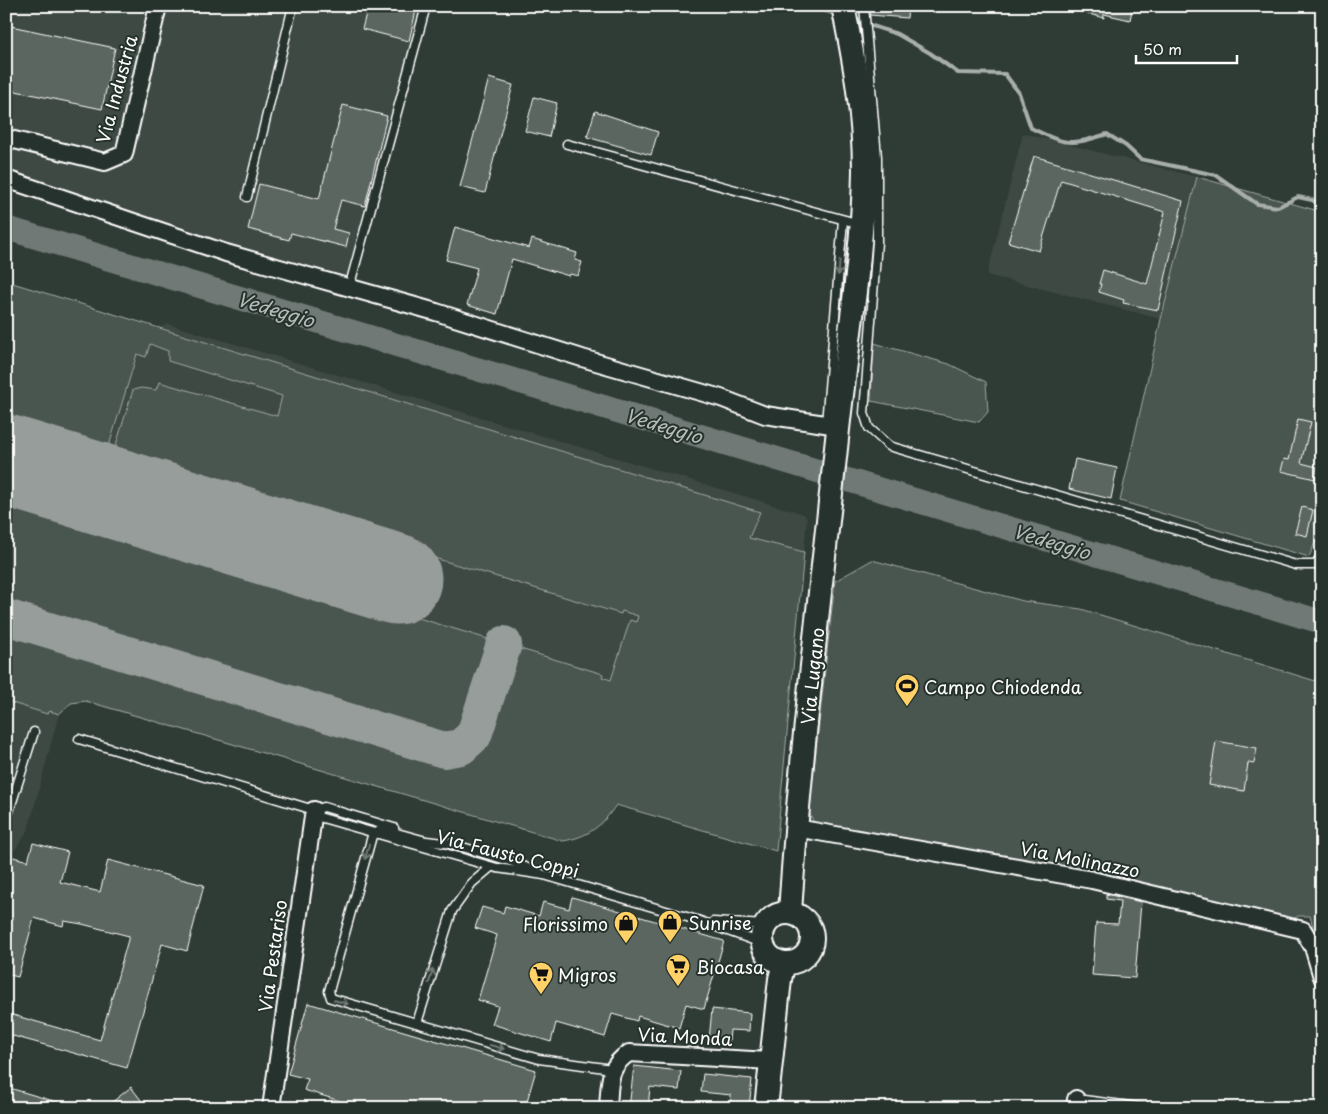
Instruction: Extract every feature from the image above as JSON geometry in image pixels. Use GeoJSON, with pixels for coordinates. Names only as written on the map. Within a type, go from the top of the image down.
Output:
{"type":"FeatureCollection","features":[{"type":"Feature","properties":{"kind":"main road","name":"Via Lugano"},"geometry":{"type":"LineString","coordinates":[[790,913],[796,828],[828,519],[853,222],[864,168],[855,16]]}},
{"type":"Feature","properties":{"kind":"main road"},"geometry":{"type":"LineString","coordinates":[[790,913],[798,916],[810,928],[811,945],[801,959],[784,963],[769,956],[762,940],[766,925],[776,916],[790,913]]}},
{"type":"Feature","properties":{"kind":"main road"},"geometry":{"type":"LineString","coordinates":[[766,1108],[780,979],[784,963]]}},
{"type":"Feature","properties":{"kind":"street","name":"Via Industria"},"geometry":{"type":"LineString","coordinates":[[6,138],[105,162],[124,154],[158,6]]}},
{"type":"Feature","properties":{"kind":"street"},"geometry":{"type":"LineString","coordinates":[[6,180],[226,253],[436,312],[582,358],[721,398],[765,415],[834,430]]}},
{"type":"Feature","properties":{"kind":"street","name":"Via Pestariso"},"geometry":{"type":"LineString","coordinates":[[271,1108],[313,813]]}},
{"type":"Feature","properties":{"kind":"street","name":"Via Molinazzo"},"geometry":{"type":"LineString","coordinates":[[796,828],[1092,880],[1303,930],[1313,947],[1322,977]]}},
{"type":"Feature","properties":{"kind":"street","name":"Via Monda"},"geometry":{"type":"LineString","coordinates":[[612,1069],[618,1060],[629,1053],[771,1061]]}},
{"type":"Feature","properties":{"kind":"street"},"geometry":{"type":"LineString","coordinates":[[608,1108],[612,1069]]}},
{"type":"Feature","properties":{"kind":"lane"},"geometry":{"type":"LineString","coordinates":[[247,197],[293,6]]}},
{"type":"Feature","properties":{"kind":"lane"},"geometry":{"type":"LineString","coordinates":[[349,288],[426,6]]}},
{"type":"Feature","properties":{"kind":"lane"},"geometry":{"type":"LineString","coordinates":[[855,16],[877,157],[877,242],[864,413],[869,428],[889,446],[1296,565],[1316,565],[1322,554]]}},
{"type":"Feature","properties":{"kind":"lane"},"geometry":{"type":"LineString","coordinates":[[567,144],[853,222]]}},
{"type":"Feature","properties":{"kind":"lane"},"geometry":{"type":"LineString","coordinates":[[6,822],[34,732]]}},
{"type":"Feature","properties":{"kind":"lane","name":"Via Fausto Coppi"},"geometry":{"type":"LineString","coordinates":[[79,739],[374,833],[491,866],[544,875],[697,920],[753,940],[764,948]]}},
{"type":"Feature","properties":{"kind":"lane"},"geometry":{"type":"LineString","coordinates":[[313,813],[324,807],[513,862],[544,875]]}},
{"type":"Feature","properties":{"kind":"lane"},"geometry":{"type":"LineString","coordinates":[[453,844],[426,841],[386,830],[374,833],[367,849],[330,996],[335,1000],[539,1059],[612,1069]]}},
{"type":"Feature","properties":{"kind":"lane"},"geometry":{"type":"LineString","coordinates":[[417,1023],[452,911],[472,883],[491,866]]}},
{"type":"Feature","properties":{"kind":"lane","name":"Via Fausto Coppi"},"geometry":{"type":"LineString","coordinates":[[697,920],[727,924],[766,925]]}},
{"type":"Feature","properties":{"kind":"lane"},"geometry":{"type":"LineString","coordinates":[[1075,1104],[1146,1108]]}},
{"type":"Feature","properties":{"kind":"shaded area"},"geometry":{"type":"Polygon","coordinates":[[[6,6],[426,6],[349,288],[6,181],[6,6]]]}},
{"type":"Feature","properties":{"kind":"shaded area"},"geometry":{"type":"Polygon","coordinates":[[[1023,133],[1197,177],[1161,319],[987,275],[1023,133]]]}},
{"type":"Feature","properties":{"kind":"shaded area"},"geometry":{"type":"Polygon","coordinates":[[[1197,177],[1322,212],[1322,526],[1309,557],[1120,501],[1161,319],[1197,177]]]}},
{"type":"Feature","properties":{"kind":"shaded area"},"geometry":{"type":"Polygon","coordinates":[[[6,281],[160,328],[168,324],[804,514],[807,519],[776,851],[616,805],[596,829],[581,837],[563,841],[81,701],[71,703],[59,714],[28,831],[12,854],[15,855],[6,886],[6,281]]]}},
{"type":"Feature","properties":{"kind":"shaded area"},"geometry":{"type":"Polygon","coordinates":[[[6,281],[760,512],[749,538],[804,552],[776,851],[616,805],[600,825],[580,837],[563,841],[86,701],[71,703],[59,714],[50,711],[47,714],[6,701],[6,510],[23,505],[46,505],[603,674],[602,677],[611,680],[630,620],[636,622],[638,616],[622,611],[621,614],[111,461],[133,390],[141,388],[156,390],[159,382],[277,416],[282,396],[168,361],[168,351],[150,344],[146,357],[137,354],[105,459],[6,429],[6,281]]]}},
{"type":"Feature","properties":{"kind":"shaded area"},"geometry":{"type":"Polygon","coordinates":[[[874,343],[949,364],[986,382],[988,412],[979,422],[871,401],[874,343]]]}},
{"type":"Feature","properties":{"kind":"shaded area"},"geometry":{"type":"Polygon","coordinates":[[[872,560],[1023,601],[1081,609],[1322,683],[1322,960],[1310,916],[1298,916],[1289,922],[972,850],[952,852],[814,823],[809,812],[835,581],[872,560]]]}},
{"type":"Feature","properties":{"kind":"building"},"geometry":{"type":"Polygon","coordinates":[[[368,6],[417,6],[409,41],[362,29],[368,6]]]}},
{"type":"Feature","properties":{"kind":"building"},"geometry":{"type":"Polygon","coordinates":[[[870,6],[908,6],[907,18],[870,15],[870,6]]]}},
{"type":"Feature","properties":{"kind":"building"},"geometry":{"type":"Polygon","coordinates":[[[1075,6],[1117,6],[1132,10],[1130,20],[1104,14],[1104,18],[1074,10],[1075,6]]]}},
{"type":"Feature","properties":{"kind":"building"},"geometry":{"type":"Polygon","coordinates":[[[6,25],[115,48],[102,109],[6,89],[6,25]]]}},
{"type":"Feature","properties":{"kind":"building"},"geometry":{"type":"Polygon","coordinates":[[[489,78],[513,85],[485,193],[460,187],[489,78]]]}},
{"type":"Feature","properties":{"kind":"building"},"geometry":{"type":"Polygon","coordinates":[[[534,97],[557,103],[549,137],[525,131],[534,97]]]}},
{"type":"Feature","properties":{"kind":"building"},"geometry":{"type":"Polygon","coordinates":[[[343,105],[387,116],[365,206],[341,200],[333,229],[349,233],[346,247],[291,233],[289,240],[248,229],[259,184],[319,199],[343,105]]]}},
{"type":"Feature","properties":{"kind":"building"},"geometry":{"type":"Polygon","coordinates":[[[595,111],[658,132],[651,155],[587,137],[595,111]]]}},
{"type":"Feature","properties":{"kind":"building"},"geometry":{"type":"Polygon","coordinates":[[[1034,156],[1183,201],[1158,310],[1123,303],[1124,300],[1099,292],[1101,284],[1099,284],[1103,270],[1147,284],[1165,212],[1061,180],[1039,251],[1008,242],[1034,156]]]}},
{"type":"Feature","properties":{"kind":"building"},"geometry":{"type":"Polygon","coordinates":[[[455,227],[529,248],[532,239],[577,253],[575,260],[582,262],[578,276],[570,274],[569,276],[512,259],[497,314],[467,305],[477,268],[446,260],[455,227]]]}},
{"type":"Feature","properties":{"kind":"building"},"geometry":{"type":"Polygon","coordinates":[[[1298,419],[1311,422],[1301,463],[1317,467],[1315,479],[1281,471],[1284,459],[1289,460],[1298,419]]]}},
{"type":"Feature","properties":{"kind":"building"},"geometry":{"type":"Polygon","coordinates":[[[1075,459],[1117,468],[1111,499],[1069,489],[1075,459]]]}},
{"type":"Feature","properties":{"kind":"building"},"geometry":{"type":"Polygon","coordinates":[[[1302,507],[1313,510],[1307,536],[1295,533],[1302,507]]]}},
{"type":"Feature","properties":{"kind":"building"},"geometry":{"type":"Polygon","coordinates":[[[1216,741],[1257,748],[1254,764],[1248,763],[1244,791],[1209,785],[1216,741]]]}},
{"type":"Feature","properties":{"kind":"building"},"geometry":{"type":"Polygon","coordinates":[[[33,843],[68,852],[60,882],[100,892],[108,860],[204,885],[187,951],[162,944],[127,1068],[6,1034],[6,1013],[100,1040],[129,936],[82,924],[64,921],[63,926],[34,918],[18,977],[6,974],[6,855],[28,861],[33,843]]]}},
{"type":"Feature","properties":{"kind":"building"},"geometry":{"type":"Polygon","coordinates":[[[1106,894],[1141,902],[1135,978],[1092,975],[1096,923],[1118,924],[1120,901],[1106,899],[1106,894]]]}},
{"type":"Feature","properties":{"kind":"building"},"geometry":{"type":"Polygon","coordinates":[[[572,897],[724,941],[704,1009],[686,1004],[679,1028],[638,1016],[637,1021],[612,1014],[605,1037],[556,1023],[551,1042],[492,1024],[498,1006],[478,1000],[497,935],[475,928],[482,907],[503,913],[505,906],[539,916],[543,902],[569,909],[572,897]]]}},
{"type":"Feature","properties":{"kind":"building"},"geometry":{"type":"Polygon","coordinates":[[[308,1003],[536,1070],[525,1108],[363,1108],[304,1090],[308,1079],[288,1074],[308,1003]]]}},
{"type":"Feature","properties":{"kind":"building"},"geometry":{"type":"Polygon","coordinates":[[[712,1009],[750,1013],[749,1031],[730,1030],[729,1042],[709,1040],[712,1009]]]}},
{"type":"Feature","properties":{"kind":"building"},"geometry":{"type":"Polygon","coordinates":[[[634,1066],[681,1071],[679,1090],[650,1087],[648,1108],[629,1108],[634,1066]]]}},
{"type":"Feature","properties":{"kind":"building"},"geometry":{"type":"Polygon","coordinates":[[[703,1074],[752,1079],[749,1108],[730,1108],[731,1095],[701,1092],[703,1074]]]}},
{"type":"Feature","properties":{"kind":"building"},"geometry":{"type":"Polygon","coordinates":[[[6,1087],[67,1105],[66,1108],[6,1108],[6,1087]]]}},
{"type":"Feature","properties":{"kind":"building"},"geometry":{"type":"Polygon","coordinates":[[[131,1087],[147,1108],[105,1108],[131,1087]]]}},
{"type":"Feature","properties":{"kind":"waterway"},"geometry":{"type":"LineString","coordinates":[[809,6],[836,14]]}},
{"type":"Feature","properties":{"kind":"waterway"},"geometry":{"type":"LineString","coordinates":[[854,20],[897,34],[930,53],[958,73],[1005,74],[1019,93],[1031,128],[1052,138],[1076,142],[1107,134],[1126,146],[1140,159],[1216,175],[1257,204],[1278,207],[1298,197],[1312,200],[1322,206]]}},
{"type":"Feature","properties":{"kind":"waterway","name":"Vedeggio"},"geometry":{"type":"LineString","coordinates":[[6,228],[1322,622]]}},
{"type":"Feature","properties":{"kind":"taxiway"},"geometry":{"type":"LineString","coordinates":[[6,463],[60,477]]}},
{"type":"Feature","properties":{"kind":"taxiway"},"geometry":{"type":"LineString","coordinates":[[6,617],[444,750],[461,747],[474,735],[504,644]]}},
{"type":"Feature","properties":{"kind":"runway"},"geometry":{"type":"LineString","coordinates":[[6,460],[396,579]]}},
{"type":"Feature","properties":{"kind":"place","name":"Campo Chiodenda"},"geometry":{"type":"Point","coordinates":[907,707]}},
{"type":"Feature","properties":{"kind":"place","name":"Sunrise"},"geometry":{"type":"Point","coordinates":[670,943]}},
{"type":"Feature","properties":{"kind":"place","name":"Florissimo"},"geometry":{"type":"Point","coordinates":[626,944]}},
{"type":"Feature","properties":{"kind":"place","name":"Biocasa"},"geometry":{"type":"Point","coordinates":[678,987]}},
{"type":"Feature","properties":{"kind":"place","name":"Migros"},"geometry":{"type":"Point","coordinates":[541,995]}}]}
